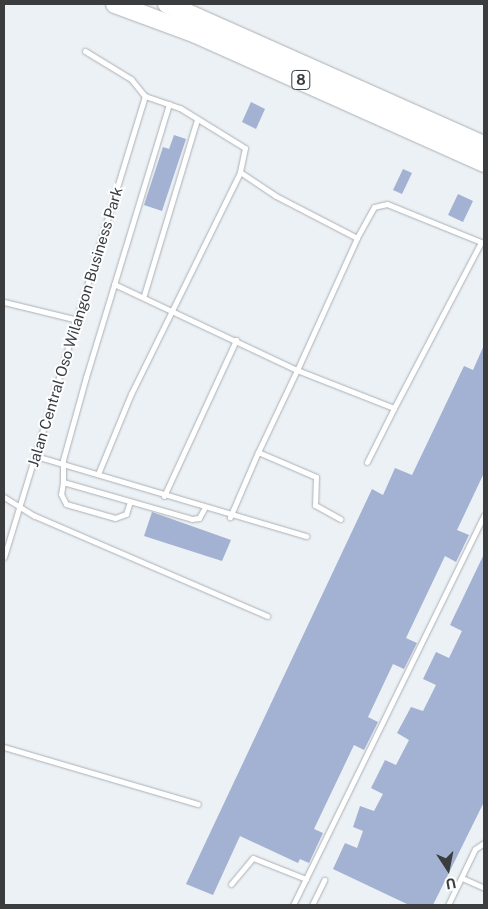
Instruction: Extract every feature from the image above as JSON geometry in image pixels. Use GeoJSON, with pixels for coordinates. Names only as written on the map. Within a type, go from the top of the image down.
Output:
{"type":"FeatureCollection","features":[{"type":"Feature","properties":{"kind":"highway","name":"8"},"geometry":{"type":"LineString","coordinates":[[115,4],[196,34],[484,163]]}},
{"type":"Feature","properties":{"kind":"highway","name":"8"},"geometry":{"type":"LineString","coordinates":[[167,4],[484,145]]}},
{"type":"Feature","properties":{"kind":"lane"},"geometry":{"type":"LineString","coordinates":[[84,51],[131,79],[145,96],[169,104],[245,148],[240,172],[172,310],[98,474]]}},
{"type":"Feature","properties":{"kind":"lane","name":"Jalan Central Oso Wilangon Business Park"},"geometry":{"type":"LineString","coordinates":[[4,557],[145,96]]}},
{"type":"Feature","properties":{"kind":"lane"},"geometry":{"type":"LineString","coordinates":[[130,502],[126,514],[115,518],[66,504],[61,494],[63,460],[169,104]]}},
{"type":"Feature","properties":{"kind":"lane"},"geometry":{"type":"LineString","coordinates":[[144,295],[197,120]]}},
{"type":"Feature","properties":{"kind":"lane"},"geometry":{"type":"LineString","coordinates":[[240,172],[276,196],[357,238]]}},
{"type":"Feature","properties":{"kind":"lane"},"geometry":{"type":"LineString","coordinates":[[230,516],[357,238],[374,207],[387,204],[481,242],[367,462]]}},
{"type":"Feature","properties":{"kind":"lane"},"geometry":{"type":"LineString","coordinates":[[114,284],[144,295],[297,370],[394,408]]}},
{"type":"Feature","properties":{"kind":"lane"},"geometry":{"type":"LineString","coordinates":[[4,302],[78,320]]}},
{"type":"Feature","properties":{"kind":"lane"},"geometry":{"type":"LineString","coordinates":[[164,496],[236,340]]}},
{"type":"Feature","properties":{"kind":"lane"},"geometry":{"type":"LineString","coordinates":[[258,452],[316,477],[315,505],[340,519]]}},
{"type":"Feature","properties":{"kind":"lane"},"geometry":{"type":"LineString","coordinates":[[36,456],[63,460],[98,474],[204,509],[306,536]]}},
{"type":"Feature","properties":{"kind":"lane"},"geometry":{"type":"LineString","coordinates":[[63,482],[192,519],[199,518],[204,509]]}},
{"type":"Feature","properties":{"kind":"lane"},"geometry":{"type":"LineString","coordinates":[[4,497],[19,508],[267,616]]}},
{"type":"Feature","properties":{"kind":"lane"},"geometry":{"type":"LineString","coordinates":[[293,905],[484,515]]}},
{"type":"Feature","properties":{"kind":"lane"},"geometry":{"type":"LineString","coordinates":[[4,746],[198,804]]}},
{"type":"Feature","properties":{"kind":"lane"},"geometry":{"type":"LineString","coordinates":[[448,905],[476,849],[484,843]]}},
{"type":"Feature","properties":{"kind":"lane"},"geometry":{"type":"LineString","coordinates":[[232,884],[253,858],[306,879]]}},
{"type":"Feature","properties":{"kind":"lane"},"geometry":{"type":"LineString","coordinates":[[462,878],[484,888]]}},
{"type":"Feature","properties":{"kind":"lane"},"geometry":{"type":"LineString","coordinates":[[313,905],[324,880]]}},
{"type":"Feature","properties":{"kind":"building"},"geometry":{"type":"Polygon","coordinates":[[[251,102],[265,109],[256,129],[242,122],[251,102]]]}},
{"type":"Feature","properties":{"kind":"building"},"geometry":{"type":"Polygon","coordinates":[[[174,135],[186,139],[162,211],[144,205],[163,147],[169,149],[174,135]]]}},
{"type":"Feature","properties":{"kind":"building"},"geometry":{"type":"Polygon","coordinates":[[[403,169],[412,173],[402,194],[393,190],[403,169]]]}},
{"type":"Feature","properties":{"kind":"building"},"geometry":{"type":"Polygon","coordinates":[[[458,194],[473,201],[463,222],[448,215],[458,194]]]}},
{"type":"Feature","properties":{"kind":"building"},"geometry":{"type":"Polygon","coordinates":[[[484,345],[484,473],[457,530],[469,535],[456,562],[445,556],[406,638],[417,643],[404,669],[393,664],[368,717],[378,722],[364,750],[354,745],[314,829],[323,833],[309,863],[300,859],[298,863],[240,836],[213,895],[186,884],[372,489],[383,495],[395,468],[412,475],[464,366],[473,370],[484,345]]]}},
{"type":"Feature","properties":{"kind":"building"},"geometry":{"type":"Polygon","coordinates":[[[152,512],[231,540],[222,561],[144,536],[152,512]]]}},
{"type":"Feature","properties":{"kind":"building"},"geometry":{"type":"Polygon","coordinates":[[[484,554],[484,802],[433,905],[409,905],[333,869],[345,843],[357,848],[363,831],[353,827],[360,806],[374,811],[383,794],[371,788],[385,760],[396,765],[409,740],[397,733],[411,707],[423,711],[436,685],[423,679],[436,652],[449,658],[462,631],[450,625],[484,554]]]}}]}
